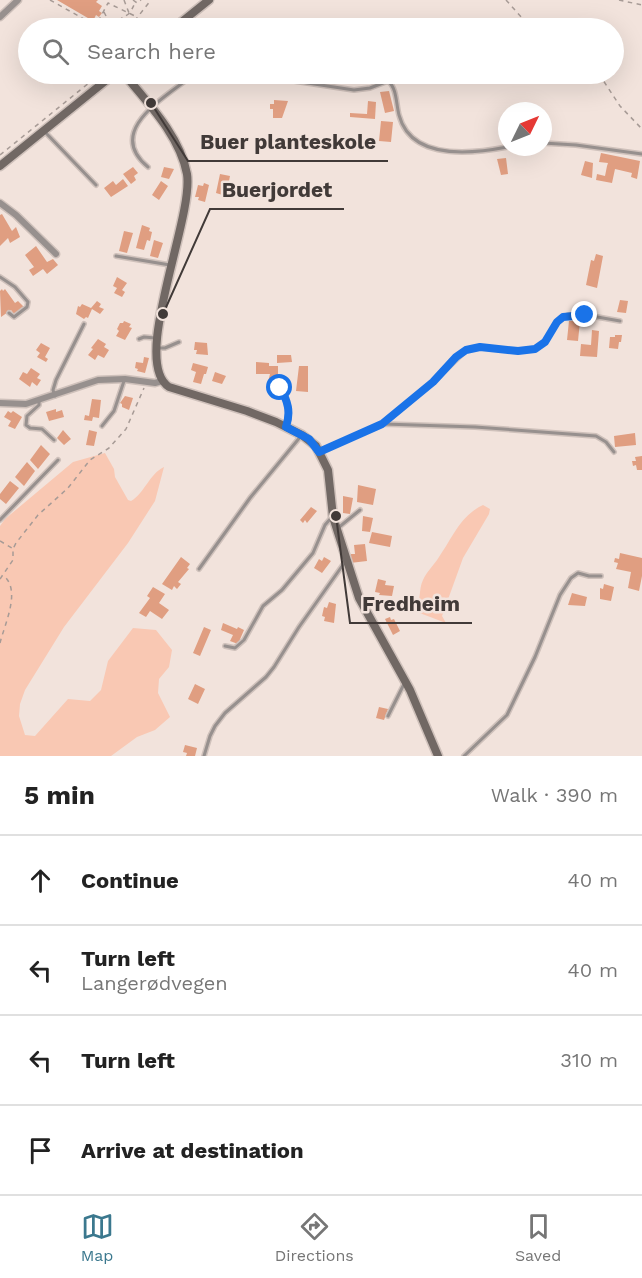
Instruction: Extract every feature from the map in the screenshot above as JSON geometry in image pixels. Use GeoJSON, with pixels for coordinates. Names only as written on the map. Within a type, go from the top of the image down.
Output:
{"type":"FeatureCollection","features":[{"type":"Feature","properties":{"kind":"main road"},"geometry":{"type":"LineString","coordinates":[[186,18],[209,0]]}},
{"type":"Feature","properties":{"kind":"main road"},"geometry":{"type":"LineString","coordinates":[[0,166],[102,84]]}},
{"type":"Feature","properties":{"kind":"main road"},"geometry":{"type":"LineString","coordinates":[[132,84],[176,144],[187,173],[187,204],[161,309],[157,338],[158,367],[162,381],[169,387],[247,411],[286,427],[302,435],[319,452],[328,470],[336,529],[359,598],[406,682],[438,756]]}},
{"type":"Feature","properties":{"kind":"street"},"geometry":{"type":"LineString","coordinates":[[0,17],[18,0]]}},
{"type":"Feature","properties":{"kind":"street"},"geometry":{"type":"LineString","coordinates":[[0,203],[16,215],[56,254]]}},
{"type":"Feature","properties":{"kind":"street"},"geometry":{"type":"LineString","coordinates":[[0,403],[26,404],[98,380],[125,379],[158,383],[162,381]]}},
{"type":"Feature","properties":{"kind":"lane"},"geometry":{"type":"LineString","coordinates":[[148,167],[138,157],[133,138],[139,119],[181,84]]}},
{"type":"Feature","properties":{"kind":"lane"},"geometry":{"type":"LineString","coordinates":[[314,84],[354,90],[380,84]]}},
{"type":"Feature","properties":{"kind":"lane"},"geometry":{"type":"LineString","coordinates":[[390,84],[405,130],[417,143],[453,152],[498,148]]}},
{"type":"Feature","properties":{"kind":"lane"},"geometry":{"type":"LineString","coordinates":[[44,131],[96,186]]}},
{"type":"Feature","properties":{"kind":"lane"},"geometry":{"type":"LineString","coordinates":[[552,144],[642,154]]}},
{"type":"Feature","properties":{"kind":"lane"},"geometry":{"type":"LineString","coordinates":[[116,256],[172,265]]}},
{"type":"Feature","properties":{"kind":"lane"},"geometry":{"type":"LineString","coordinates":[[0,277],[15,287],[28,302],[27,307],[14,317],[9,313]]}},
{"type":"Feature","properties":{"kind":"lane"},"geometry":{"type":"LineString","coordinates":[[319,452],[382,424],[433,382],[456,357],[466,350],[480,347],[518,351],[535,349],[545,342],[557,322],[568,315],[585,315],[620,321]]}},
{"type":"Feature","properties":{"kind":"lane"},"geometry":{"type":"LineString","coordinates":[[55,396],[53,390],[56,380],[84,324]]}},
{"type":"Feature","properties":{"kind":"lane"},"geometry":{"type":"LineString","coordinates":[[140,339],[157,338]]}},
{"type":"Feature","properties":{"kind":"lane"},"geometry":{"type":"LineString","coordinates":[[157,349],[179,342]]}},
{"type":"Feature","properties":{"kind":"lane"},"geometry":{"type":"LineString","coordinates":[[102,426],[114,411],[125,379]]}},
{"type":"Feature","properties":{"kind":"lane"},"geometry":{"type":"LineString","coordinates":[[278,383],[288,405],[289,415],[286,427]]}},
{"type":"Feature","properties":{"kind":"lane"},"geometry":{"type":"LineString","coordinates":[[39,400],[39,405],[27,416],[26,425],[30,428],[42,429],[54,440]]}},
{"type":"Feature","properties":{"kind":"lane"},"geometry":{"type":"LineString","coordinates":[[382,424],[475,427],[596,436],[606,442],[614,452]]}},
{"type":"Feature","properties":{"kind":"lane"},"geometry":{"type":"LineString","coordinates":[[199,569],[250,498],[302,435]]}},
{"type":"Feature","properties":{"kind":"lane"},"geometry":{"type":"LineString","coordinates":[[0,520],[58,460]]}},
{"type":"Feature","properties":{"kind":"lane"},"geometry":{"type":"LineString","coordinates":[[336,529],[360,510]]}},
{"type":"Feature","properties":{"kind":"lane"},"geometry":{"type":"LineString","coordinates":[[225,646],[235,648],[244,640],[263,606],[282,590],[313,553],[325,525],[333,517]]}},
{"type":"Feature","properties":{"kind":"lane"},"geometry":{"type":"LineString","coordinates":[[204,756],[215,726],[225,713],[266,677],[274,667],[346,560]]}},
{"type":"Feature","properties":{"kind":"lane"},"geometry":{"type":"LineString","coordinates":[[464,756],[507,715],[535,657],[560,595],[571,578],[578,573],[601,576]]}},
{"type":"Feature","properties":{"kind":"lane"},"geometry":{"type":"LineString","coordinates":[[359,598],[370,599],[389,607]]}},
{"type":"Feature","properties":{"kind":"lane"},"geometry":{"type":"LineString","coordinates":[[388,716],[406,682]]}},
{"type":"Feature","properties":{"kind":"path"},"geometry":{"type":"LineString","coordinates":[[50,0],[82,18]]}},
{"type":"Feature","properties":{"kind":"path"},"geometry":{"type":"LineString","coordinates":[[100,18],[113,0]]}},
{"type":"Feature","properties":{"kind":"path"},"geometry":{"type":"LineString","coordinates":[[124,0],[130,14]]}},
{"type":"Feature","properties":{"kind":"path"},"geometry":{"type":"LineString","coordinates":[[122,18],[130,14],[134,1],[138,3],[141,0]]}},
{"type":"Feature","properties":{"kind":"path"},"geometry":{"type":"LineString","coordinates":[[111,4],[138,17],[152,0]]}},
{"type":"Feature","properties":{"kind":"path"},"geometry":{"type":"LineString","coordinates":[[506,0],[522,18]]}},
{"type":"Feature","properties":{"kind":"path"},"geometry":{"type":"LineString","coordinates":[[619,0],[642,5]]}},
{"type":"Feature","properties":{"kind":"path"},"geometry":{"type":"LineString","coordinates":[[104,12],[107,18]]}},
{"type":"Feature","properties":{"kind":"path"},"geometry":{"type":"LineString","coordinates":[[0,155],[88,84]]}},
{"type":"Feature","properties":{"kind":"path"},"geometry":{"type":"LineString","coordinates":[[606,84],[620,106],[642,129]]}},
{"type":"Feature","properties":{"kind":"path"},"geometry":{"type":"LineString","coordinates":[[0,579],[13,560],[13,549],[38,515],[68,488],[90,460],[109,448],[126,429],[146,381]]}},
{"type":"Feature","properties":{"kind":"path"},"geometry":{"type":"LineString","coordinates":[[0,541],[13,549]]}},
{"type":"Feature","properties":{"kind":"path"},"geometry":{"type":"LineString","coordinates":[[0,643],[12,597],[12,586],[3,575]]}},
{"type":"Feature","properties":{"kind":"shaded area"},"geometry":{"type":"Polygon","coordinates":[[[105,453],[114,469],[115,477],[128,500],[131,501],[136,498],[154,474],[164,467],[155,501],[128,543],[64,627],[25,690],[19,716],[25,735],[35,736],[68,699],[90,701],[101,690],[108,661],[133,628],[156,630],[172,650],[169,667],[159,679],[158,693],[170,717],[155,730],[137,737],[111,756],[0,756],[0,526],[5,519],[73,462],[105,453]]]}},
{"type":"Feature","properties":{"kind":"shaded area"},"geometry":{"type":"Polygon","coordinates":[[[483,505],[490,509],[489,514],[463,558],[442,616],[446,623],[417,612],[414,610],[426,574],[463,521],[483,505]]]}},
{"type":"Feature","properties":{"kind":"building"},"geometry":{"type":"Polygon","coordinates":[[[57,0],[98,0],[96,2],[102,6],[99,11],[102,13],[99,17],[96,15],[94,18],[88,18],[57,0]]]}},
{"type":"Feature","properties":{"kind":"building"},"geometry":{"type":"Polygon","coordinates":[[[389,91],[394,111],[385,113],[380,92],[389,91]]]}},
{"type":"Feature","properties":{"kind":"building"},"geometry":{"type":"Polygon","coordinates":[[[274,100],[288,101],[282,118],[273,118],[273,109],[270,109],[270,104],[274,104],[274,100]]]}},
{"type":"Feature","properties":{"kind":"building"},"geometry":{"type":"Polygon","coordinates":[[[368,101],[376,102],[375,119],[350,117],[350,113],[367,114],[368,101]]]}},
{"type":"Feature","properties":{"kind":"building"},"geometry":{"type":"Polygon","coordinates":[[[381,121],[393,122],[391,142],[379,141],[381,121]]]}},
{"type":"Feature","properties":{"kind":"building"},"geometry":{"type":"Polygon","coordinates":[[[601,153],[640,161],[637,179],[631,177],[632,173],[615,169],[612,183],[596,180],[597,174],[605,176],[608,163],[599,162],[601,153]]]}},
{"type":"Feature","properties":{"kind":"building"},"geometry":{"type":"Polygon","coordinates":[[[506,158],[508,174],[501,175],[497,159],[506,158]]]}},
{"type":"Feature","properties":{"kind":"building"},"geometry":{"type":"Polygon","coordinates":[[[585,161],[593,163],[592,178],[581,175],[585,161]]]}},
{"type":"Feature","properties":{"kind":"building"},"geometry":{"type":"Polygon","coordinates":[[[133,167],[138,173],[134,176],[136,180],[131,184],[123,174],[133,167]]]}},
{"type":"Feature","properties":{"kind":"building"},"geometry":{"type":"Polygon","coordinates":[[[164,167],[174,169],[169,179],[161,177],[164,167]]]}},
{"type":"Feature","properties":{"kind":"building"},"geometry":{"type":"Polygon","coordinates":[[[220,174],[230,176],[226,196],[216,193],[220,174]]]}},
{"type":"Feature","properties":{"kind":"building"},"geometry":{"type":"Polygon","coordinates":[[[123,179],[128,186],[111,197],[104,188],[113,181],[116,185],[123,179]]]}},
{"type":"Feature","properties":{"kind":"building"},"geometry":{"type":"Polygon","coordinates":[[[161,181],[168,186],[159,200],[152,195],[161,181]]]}},
{"type":"Feature","properties":{"kind":"building"},"geometry":{"type":"Polygon","coordinates":[[[204,183],[209,185],[205,202],[195,197],[198,185],[203,186],[204,183]]]}},
{"type":"Feature","properties":{"kind":"building"},"geometry":{"type":"Polygon","coordinates":[[[2,214],[12,231],[16,227],[20,237],[10,243],[8,238],[0,246],[0,215],[2,214]]]}},
{"type":"Feature","properties":{"kind":"building"},"geometry":{"type":"Polygon","coordinates":[[[142,225],[150,228],[149,231],[152,232],[150,241],[147,240],[144,250],[136,248],[142,225]]]}},
{"type":"Feature","properties":{"kind":"building"},"geometry":{"type":"Polygon","coordinates":[[[124,231],[133,233],[127,253],[119,251],[124,231]]]}},
{"type":"Feature","properties":{"kind":"building"},"geometry":{"type":"Polygon","coordinates":[[[154,240],[163,243],[158,258],[150,256],[154,240]]]}},
{"type":"Feature","properties":{"kind":"building"},"geometry":{"type":"Polygon","coordinates":[[[36,246],[47,262],[53,259],[58,265],[47,274],[43,269],[33,276],[29,270],[34,267],[25,255],[36,246]]]}},
{"type":"Feature","properties":{"kind":"building"},"geometry":{"type":"Polygon","coordinates":[[[596,254],[603,256],[597,288],[586,285],[591,260],[594,261],[596,254]]]}},
{"type":"Feature","properties":{"kind":"building"},"geometry":{"type":"Polygon","coordinates":[[[117,277],[127,283],[122,290],[125,292],[122,297],[114,293],[117,288],[113,286],[117,277]]]}},
{"type":"Feature","properties":{"kind":"building"},"geometry":{"type":"Polygon","coordinates":[[[2,289],[3,291],[5,289],[15,303],[18,301],[24,307],[14,314],[11,310],[1,317],[0,291],[2,289]]]}},
{"type":"Feature","properties":{"kind":"building"},"geometry":{"type":"Polygon","coordinates":[[[620,300],[628,301],[626,313],[617,312],[620,300]]]}},
{"type":"Feature","properties":{"kind":"building"},"geometry":{"type":"Polygon","coordinates":[[[97,301],[101,304],[99,307],[104,309],[100,314],[92,309],[88,318],[84,319],[76,314],[78,306],[82,304],[91,308],[97,301]]]}},
{"type":"Feature","properties":{"kind":"building"},"geometry":{"type":"Polygon","coordinates":[[[124,321],[131,324],[129,327],[132,328],[125,340],[116,336],[120,323],[124,321]]]}},
{"type":"Feature","properties":{"kind":"building"},"geometry":{"type":"Polygon","coordinates":[[[569,321],[580,321],[578,341],[567,340],[569,321]]]}},
{"type":"Feature","properties":{"kind":"building"},"geometry":{"type":"Polygon","coordinates":[[[592,330],[599,331],[597,357],[580,356],[581,344],[591,345],[592,330]]]}},
{"type":"Feature","properties":{"kind":"building"},"geometry":{"type":"Polygon","coordinates":[[[615,335],[622,335],[618,349],[609,348],[610,337],[615,337],[615,335]]]}},
{"type":"Feature","properties":{"kind":"building"},"geometry":{"type":"Polygon","coordinates":[[[98,339],[106,344],[104,347],[109,350],[104,358],[98,355],[95,360],[88,355],[98,339]]]}},
{"type":"Feature","properties":{"kind":"building"},"geometry":{"type":"Polygon","coordinates":[[[195,342],[207,343],[208,355],[196,354],[195,342]]]}},
{"type":"Feature","properties":{"kind":"building"},"geometry":{"type":"Polygon","coordinates":[[[41,343],[50,348],[45,357],[48,359],[46,362],[37,357],[40,353],[36,350],[41,343]]]}},
{"type":"Feature","properties":{"kind":"building"},"geometry":{"type":"Polygon","coordinates":[[[277,355],[291,355],[292,362],[277,363],[277,355]]]}},
{"type":"Feature","properties":{"kind":"building"},"geometry":{"type":"Polygon","coordinates":[[[144,357],[149,358],[145,373],[135,368],[136,362],[143,363],[144,357]]]}},
{"type":"Feature","properties":{"kind":"building"},"geometry":{"type":"Polygon","coordinates":[[[256,362],[278,366],[278,382],[268,382],[270,374],[256,374],[256,362]]]}},
{"type":"Feature","properties":{"kind":"building"},"geometry":{"type":"Polygon","coordinates":[[[193,363],[208,367],[201,384],[193,382],[196,372],[191,370],[193,363]]]}},
{"type":"Feature","properties":{"kind":"building"},"geometry":{"type":"Polygon","coordinates":[[[299,366],[308,366],[308,392],[296,391],[299,366]]]}},
{"type":"Feature","properties":{"kind":"building"},"geometry":{"type":"Polygon","coordinates":[[[31,368],[40,374],[37,378],[41,380],[37,386],[32,382],[30,387],[19,379],[23,372],[27,374],[31,368]]]}},
{"type":"Feature","properties":{"kind":"building"},"geometry":{"type":"Polygon","coordinates":[[[215,372],[226,376],[222,384],[212,381],[215,372]]]}},
{"type":"Feature","properties":{"kind":"building"},"geometry":{"type":"Polygon","coordinates":[[[125,396],[133,398],[129,410],[122,407],[120,403],[125,396]]]}},
{"type":"Feature","properties":{"kind":"building"},"geometry":{"type":"Polygon","coordinates":[[[92,399],[101,400],[99,418],[93,417],[92,421],[84,420],[85,415],[89,416],[92,399]]]}},
{"type":"Feature","properties":{"kind":"building"},"geometry":{"type":"Polygon","coordinates":[[[56,409],[56,412],[62,410],[64,417],[49,421],[46,412],[56,409]]]}},
{"type":"Feature","properties":{"kind":"building"},"geometry":{"type":"Polygon","coordinates":[[[8,411],[11,413],[13,411],[22,417],[15,429],[8,426],[11,421],[4,417],[8,411]]]}},
{"type":"Feature","properties":{"kind":"building"},"geometry":{"type":"Polygon","coordinates":[[[63,430],[71,439],[64,445],[57,438],[63,430]]]}},
{"type":"Feature","properties":{"kind":"building"},"geometry":{"type":"Polygon","coordinates":[[[89,430],[97,432],[94,446],[86,445],[89,430]]]}},
{"type":"Feature","properties":{"kind":"building"},"geometry":{"type":"Polygon","coordinates":[[[635,433],[636,445],[615,447],[614,436],[635,433]]]}},
{"type":"Feature","properties":{"kind":"building"},"geometry":{"type":"Polygon","coordinates":[[[41,445],[50,454],[38,469],[30,460],[41,445]]]}},
{"type":"Feature","properties":{"kind":"building"},"geometry":{"type":"Polygon","coordinates":[[[642,456],[642,470],[637,470],[632,461],[636,461],[635,457],[642,456]]]}},
{"type":"Feature","properties":{"kind":"building"},"geometry":{"type":"Polygon","coordinates":[[[27,462],[35,471],[24,486],[15,477],[27,462]]]}},
{"type":"Feature","properties":{"kind":"building"},"geometry":{"type":"Polygon","coordinates":[[[10,481],[19,488],[6,504],[0,499],[0,494],[10,481]]]}},
{"type":"Feature","properties":{"kind":"building"},"geometry":{"type":"Polygon","coordinates":[[[358,485],[376,489],[373,505],[357,502],[358,485]]]}},
{"type":"Feature","properties":{"kind":"building"},"geometry":{"type":"Polygon","coordinates":[[[343,496],[353,498],[350,514],[343,513],[343,496]]]}},
{"type":"Feature","properties":{"kind":"building"},"geometry":{"type":"Polygon","coordinates":[[[311,507],[317,511],[307,523],[305,520],[303,523],[300,520],[311,507]]]}},
{"type":"Feature","properties":{"kind":"building"},"geometry":{"type":"Polygon","coordinates":[[[363,516],[373,518],[370,532],[362,531],[363,516]]]}},
{"type":"Feature","properties":{"kind":"building"},"geometry":{"type":"Polygon","coordinates":[[[372,532],[392,536],[390,547],[369,543],[372,532]]]}},
{"type":"Feature","properties":{"kind":"building"},"geometry":{"type":"Polygon","coordinates":[[[365,544],[367,561],[350,563],[349,557],[355,554],[354,545],[365,544]]]}},
{"type":"Feature","properties":{"kind":"building"},"geometry":{"type":"Polygon","coordinates":[[[620,553],[642,558],[639,591],[628,588],[631,572],[616,569],[618,563],[614,562],[615,558],[619,559],[620,553]]]}},
{"type":"Feature","properties":{"kind":"building"},"geometry":{"type":"Polygon","coordinates":[[[181,557],[190,564],[187,568],[189,569],[178,582],[181,584],[177,589],[174,586],[172,590],[162,584],[181,557]]]}},
{"type":"Feature","properties":{"kind":"building"},"geometry":{"type":"Polygon","coordinates":[[[324,557],[331,561],[322,573],[314,568],[319,559],[322,561],[324,557]]]}},
{"type":"Feature","properties":{"kind":"building"},"geometry":{"type":"Polygon","coordinates":[[[378,579],[386,581],[385,585],[394,586],[392,596],[379,595],[380,593],[375,592],[378,579]]]}},
{"type":"Feature","properties":{"kind":"building"},"geometry":{"type":"Polygon","coordinates":[[[604,584],[614,587],[611,601],[600,599],[600,588],[603,589],[604,584]]]}},
{"type":"Feature","properties":{"kind":"building"},"geometry":{"type":"Polygon","coordinates":[[[153,587],[165,594],[159,603],[169,610],[162,619],[150,611],[146,617],[139,613],[150,598],[147,596],[153,587]]]}},
{"type":"Feature","properties":{"kind":"building"},"geometry":{"type":"Polygon","coordinates":[[[572,593],[587,597],[585,606],[568,605],[572,593]]]}},
{"type":"Feature","properties":{"kind":"building"},"geometry":{"type":"Polygon","coordinates":[[[329,602],[336,604],[334,623],[324,621],[325,617],[322,616],[324,607],[327,608],[329,602]]]}},
{"type":"Feature","properties":{"kind":"building"},"geometry":{"type":"Polygon","coordinates":[[[390,617],[391,620],[394,619],[400,631],[393,635],[385,619],[390,617]]]}},
{"type":"Feature","properties":{"kind":"building"},"geometry":{"type":"Polygon","coordinates":[[[223,623],[244,630],[238,644],[230,641],[233,635],[221,630],[223,623]]]}},
{"type":"Feature","properties":{"kind":"building"},"geometry":{"type":"Polygon","coordinates":[[[204,627],[211,630],[200,656],[193,653],[204,627]]]}},
{"type":"Feature","properties":{"kind":"building"},"geometry":{"type":"Polygon","coordinates":[[[195,684],[205,689],[198,704],[188,699],[195,684]]]}},
{"type":"Feature","properties":{"kind":"building"},"geometry":{"type":"Polygon","coordinates":[[[379,707],[388,709],[384,720],[376,718],[379,707]]]}},
{"type":"Feature","properties":{"kind":"building"},"geometry":{"type":"Polygon","coordinates":[[[185,745],[197,748],[195,756],[186,756],[187,753],[183,752],[185,745]]]}},
{"type":"Feature","properties":{"kind":"place","name":"Buer planteskole"},"geometry":{"type":"Point","coordinates":[151,103]}},
{"type":"Feature","properties":{"kind":"place","name":"Buerjordet"},"geometry":{"type":"Point","coordinates":[163,314]}},
{"type":"Feature","properties":{"kind":"place","name":"Fredheim"},"geometry":{"type":"Point","coordinates":[336,516]}},
{"type":"Feature","properties":{"kind":"route"},"geometry":{"type":"LineString","coordinates":[[280,388],[288,405],[289,415],[286,427],[309,439],[319,452],[382,424],[433,382],[456,357],[466,350],[480,347],[518,351],[535,349],[545,342],[557,322],[563,317],[585,315]]}}]}
